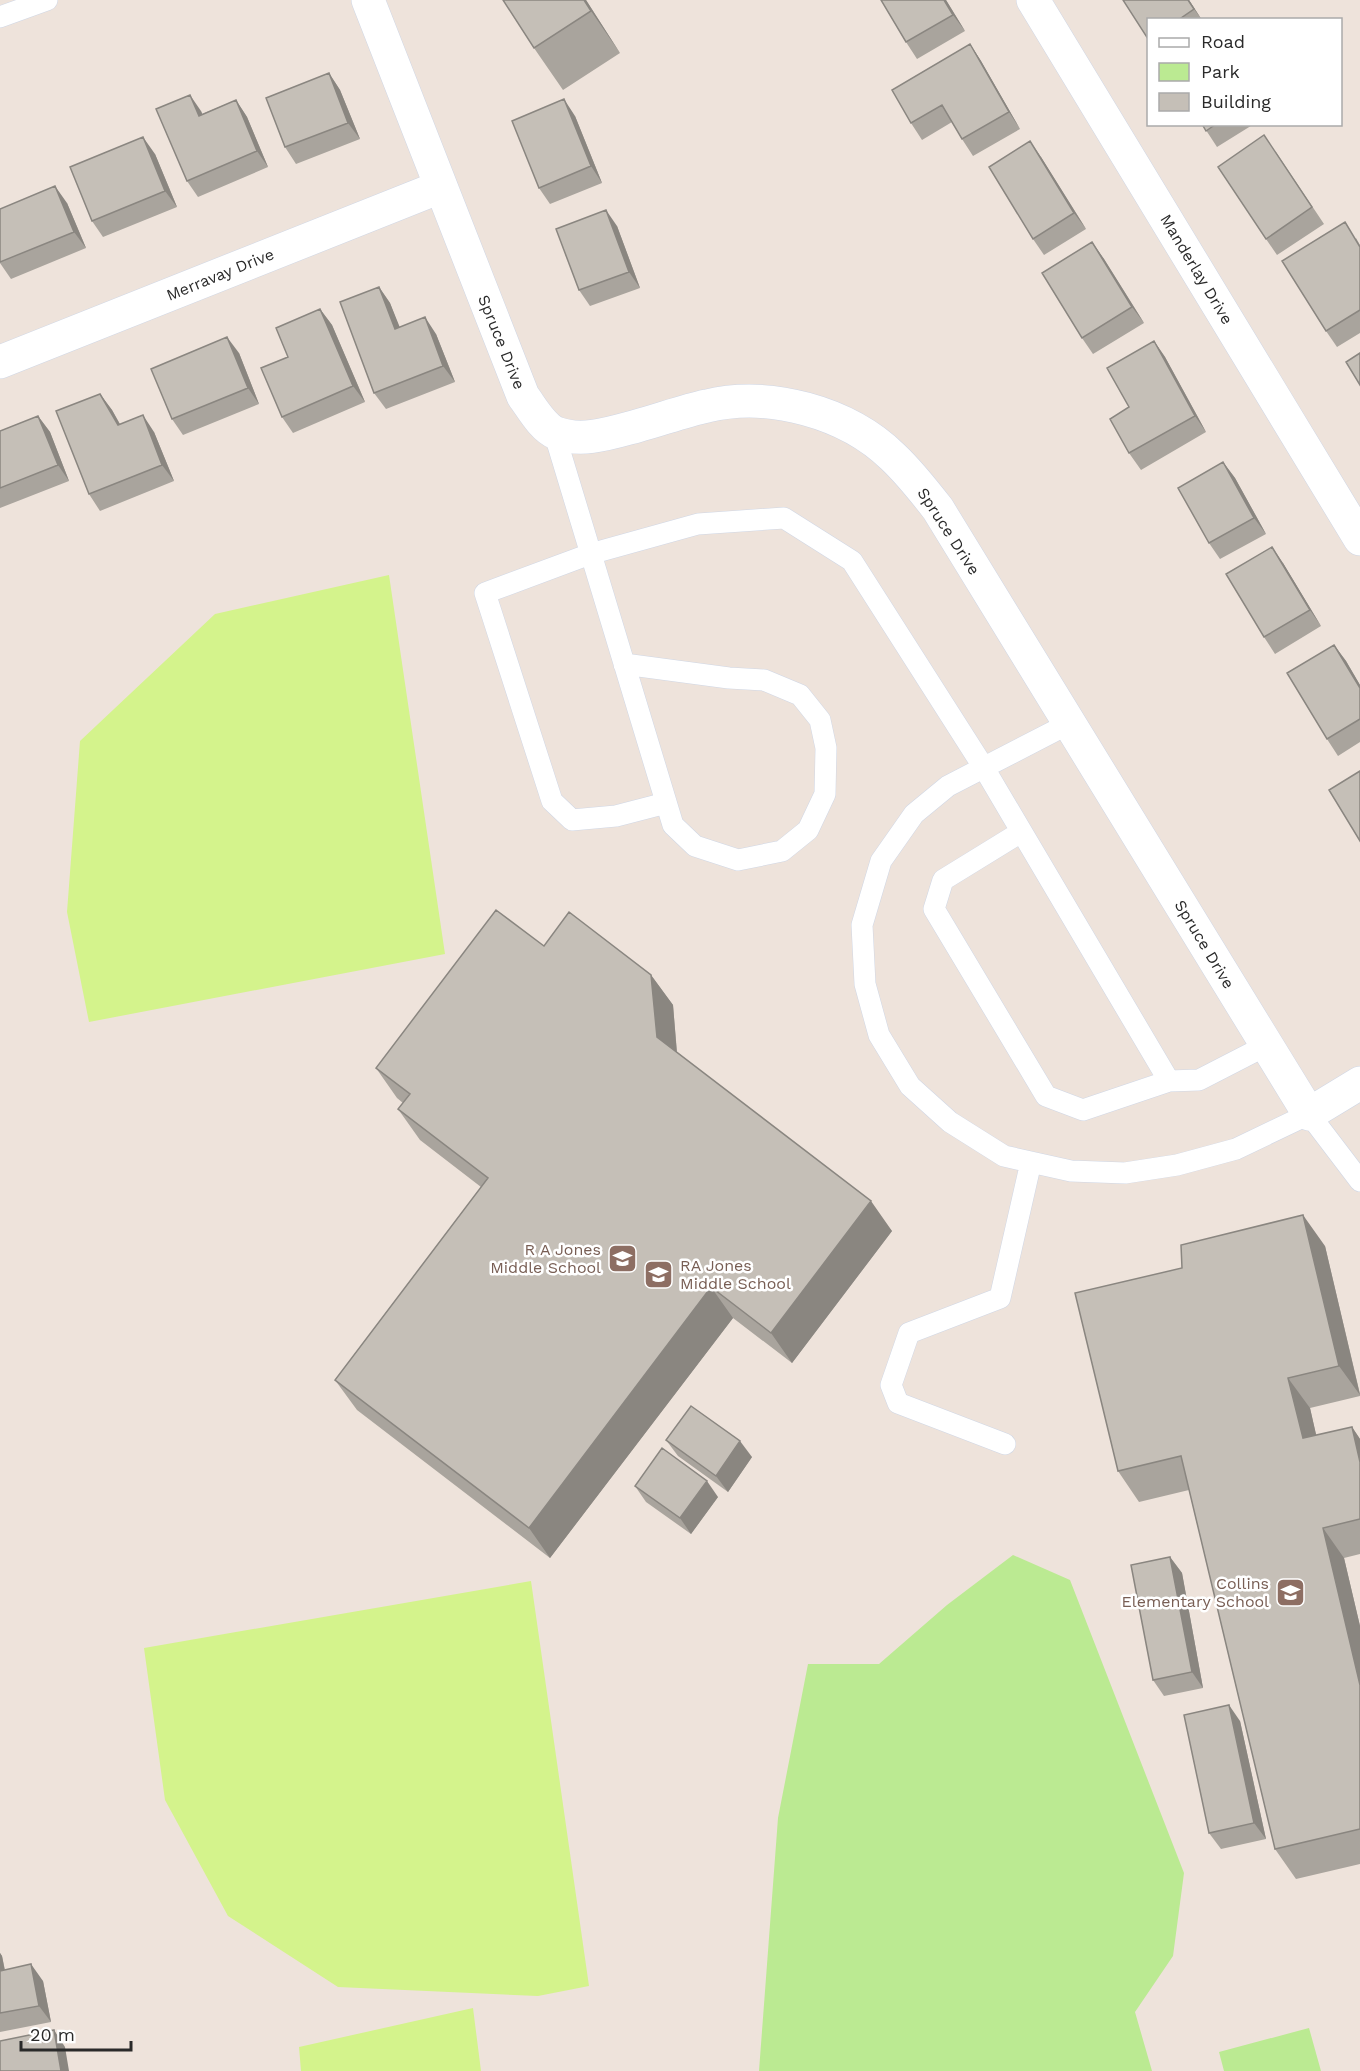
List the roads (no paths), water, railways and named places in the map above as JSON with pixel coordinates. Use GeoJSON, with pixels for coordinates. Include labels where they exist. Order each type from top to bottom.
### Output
{"type":"FeatureCollection","features":[{"type":"Feature","properties":{"kind":"street","name":"Spruce Drive"},"geometry":{"type":"LineString","coordinates":[[368,0],[524,396],[542,421],[554,432],[566,436],[595,437],[706,406],[754,402],[799,407],[833,418],[864,435],[892,456],[938,509],[1309,1114]]}},
{"type":"Feature","properties":{"kind":"street","name":"Manderlay Drive"},"geometry":{"type":"LineString","coordinates":[[1033,0],[1360,539]]}},
{"type":"Feature","properties":{"kind":"street","name":"Merravay Drive"},"geometry":{"type":"LineString","coordinates":[[0,362],[440,187]]}},
{"type":"Feature","properties":{"kind":"street"},"geometry":{"type":"LineString","coordinates":[[1309,1114],[1360,1083]]}},
{"type":"Feature","properties":{"kind":"lane"},"geometry":{"type":"LineString","coordinates":[[0,17],[47,0]]}},
{"type":"Feature","properties":{"kind":"lane"},"geometry":{"type":"LineString","coordinates":[[554,432],[590,554],[673,825],[695,846],[738,860],[782,851],[808,830],[825,794],[826,748],[820,720],[800,695],[764,680],[729,678],[624,664]]}},
{"type":"Feature","properties":{"kind":"lane"},"geometry":{"type":"LineString","coordinates":[[666,803],[616,816],[572,820],[552,801],[485,593],[590,554],[698,524],[784,518],[852,561],[984,768],[1169,1081]]}},
{"type":"Feature","properties":{"kind":"lane"},"geometry":{"type":"LineString","coordinates":[[1070,723],[948,786],[914,814],[881,861],[862,925],[865,984],[879,1035],[910,1086],[950,1122],[1004,1156],[1071,1171],[1125,1173],[1178,1165],[1236,1149],[1309,1114],[1360,1182]]}},
{"type":"Feature","properties":{"kind":"lane"},"geometry":{"type":"LineString","coordinates":[[1021,832],[943,880],[933,909],[1046,1096],[1083,1110],[1169,1081],[1198,1080],[1267,1045]]}},
{"type":"Feature","properties":{"kind":"lane"},"geometry":{"type":"LineString","coordinates":[[1005,1444],[898,1403],[891,1385],[909,1333],[1000,1298],[1031,1162]]}},
{"type":"Feature","properties":{"kind":"place","name":"R A Jones Middle School"},"geometry":{"type":"Point","coordinates":[622,1258]}},
{"type":"Feature","properties":{"kind":"place","name":"RA Jones Middle School"},"geometry":{"type":"Point","coordinates":[659,1274]}},
{"type":"Feature","properties":{"kind":"place","name":"Collins Elementary School"},"geometry":{"type":"Point","coordinates":[1290,1592]}}]}
